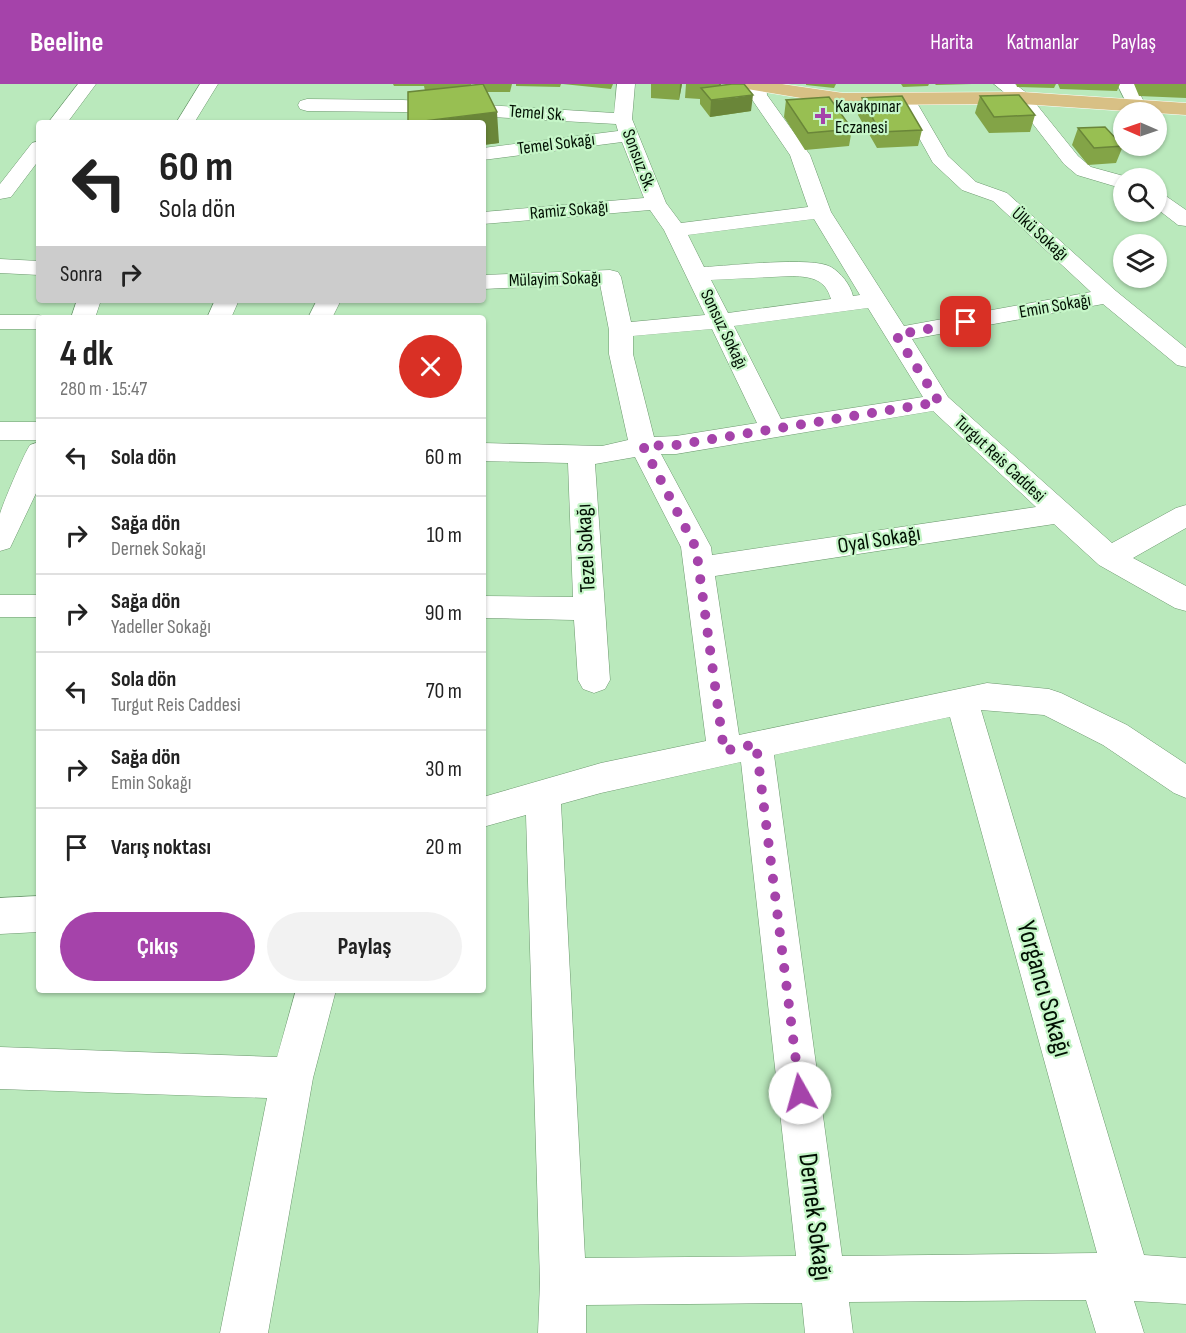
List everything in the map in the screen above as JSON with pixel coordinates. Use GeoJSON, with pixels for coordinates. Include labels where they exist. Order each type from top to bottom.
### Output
{"type":"FeatureCollection","features":[{"type":"Feature","properties":{"kind":"main road"},"geometry":{"type":"LineString","coordinates":[[754,85],[843,99],[1022,98],[1113,103]]}},
{"type":"Feature","properties":{"kind":"main road"},"geometry":{"type":"LineString","coordinates":[[1167,107],[1186,109]]}},
{"type":"Feature","properties":{"kind":"street"},"geometry":{"type":"LineString","coordinates":[[59,120],[87,84]]}},
{"type":"Feature","properties":{"kind":"street"},"geometry":{"type":"LineString","coordinates":[[188,120],[209,84]]}},
{"type":"Feature","properties":{"kind":"street"},"geometry":{"type":"LineString","coordinates":[[301,120],[316,84]]}},
{"type":"Feature","properties":{"kind":"street","name":"Sonsuz Sk."},"geometry":{"type":"LineString","coordinates":[[626,84],[626,127],[656,203],[675,230]]}},
{"type":"Feature","properties":{"kind":"street"},"geometry":{"type":"LineString","coordinates":[[1003,84],[1022,98],[1071,160],[1084,171],[1113,180]]}},
{"type":"Feature","properties":{"kind":"street"},"geometry":{"type":"LineString","coordinates":[[1126,84],[1135,102]]}},
{"type":"Feature","properties":{"kind":"street","name":"Turgut Reis Caddesi"},"geometry":{"type":"LineString","coordinates":[[754,85],[758,95],[800,155],[820,212],[939,402],[1109,558],[1186,600]]}},
{"type":"Feature","properties":{"kind":"street","name":"Ülkü Sokağı"},"geometry":{"type":"LineString","coordinates":[[908,100],[940,159],[969,186],[1000,197],[1108,296],[1186,360]]}},
{"type":"Feature","properties":{"kind":"street","name":"Temel Sk."},"geometry":{"type":"LineString","coordinates":[[307,105],[401,114],[626,127]]}},
{"type":"Feature","properties":{"kind":"street","name":"Temel Sokağı"},"geometry":{"type":"LineString","coordinates":[[486,153],[626,127]]}},
{"type":"Feature","properties":{"kind":"street"},"geometry":{"type":"LineString","coordinates":[[2,193],[36,151]]}},
{"type":"Feature","properties":{"kind":"street","name":"Ramiz Sokağı"},"geometry":{"type":"LineString","coordinates":[[486,218],[656,203]]}},
{"type":"Feature","properties":{"kind":"street"},"geometry":{"type":"LineString","coordinates":[[1167,206],[1186,220]]}},
{"type":"Feature","properties":{"kind":"street"},"geometry":{"type":"LineString","coordinates":[[675,230],[820,212]]}},
{"type":"Feature","properties":{"kind":"street","name":"Sonsuz Sokağı"},"geometry":{"type":"LineString","coordinates":[[675,230],[773,429]]}},
{"type":"Feature","properties":{"kind":"street"},"geometry":{"type":"LineString","coordinates":[[0,266],[36,268]]}},
{"type":"Feature","properties":{"kind":"street"},"geometry":{"type":"LineString","coordinates":[[697,274],[793,269],[822,271],[839,287],[844,304]]}},
{"type":"Feature","properties":{"kind":"street","name":"Mülayim Sokağı"},"geometry":{"type":"LineString","coordinates":[[486,282],[610,277],[621,330]]}},
{"type":"Feature","properties":{"kind":"street","name":"Emin Sokağı"},"geometry":{"type":"LineString","coordinates":[[896,335],[1108,296]]}},
{"type":"Feature","properties":{"kind":"street"},"geometry":{"type":"LineString","coordinates":[[621,330],[720,321],[875,300]]}},
{"type":"Feature","properties":{"kind":"street"},"geometry":{"type":"LineString","coordinates":[[0,322],[36,322]]}},
{"type":"Feature","properties":{"kind":"street","name":"Dernek Sokağı"},"geometry":{"type":"LineString","coordinates":[[621,330],[621,354],[643,446],[696,548],[740,747],[823,1279],[829,1333]]}},
{"type":"Feature","properties":{"kind":"street"},"geometry":{"type":"LineString","coordinates":[[486,452],[602,455],[643,446],[676,445],[939,402]]}},
{"type":"Feature","properties":{"kind":"street"},"geometry":{"type":"LineString","coordinates":[[0,431],[36,431]]}},
{"type":"Feature","properties":{"kind":"street","name":"Tezel Sokağı"},"geometry":{"type":"LineString","coordinates":[[486,607],[589,609],[581,454]]}},
{"type":"Feature","properties":{"kind":"street"},"geometry":{"type":"LineString","coordinates":[[0,541],[36,460]]}},
{"type":"Feature","properties":{"kind":"street","name":"Oyal Sokağı"},"geometry":{"type":"LineString","coordinates":[[699,568],[1059,513]]}},
{"type":"Feature","properties":{"kind":"street"},"geometry":{"type":"LineString","coordinates":[[1109,558],[1186,515]]}},
{"type":"Feature","properties":{"kind":"street"},"geometry":{"type":"LineString","coordinates":[[0,606],[36,606]]}},
{"type":"Feature","properties":{"kind":"street"},"geometry":{"type":"LineString","coordinates":[[589,609],[594,680]]}},
{"type":"Feature","properties":{"kind":"street"},"geometry":{"type":"LineString","coordinates":[[486,811],[601,778],[987,696],[1049,702],[1115,735],[1186,783]]}},
{"type":"Feature","properties":{"kind":"street","name":"Yorgancı Sokağı"},"geometry":{"type":"LineString","coordinates":[[962,701],[1115,1276],[1120,1333]]}},
{"type":"Feature","properties":{"kind":"street"},"geometry":{"type":"LineString","coordinates":[[543,795],[563,1281],[562,1333]]}},
{"type":"Feature","properties":{"kind":"street"},"geometry":{"type":"LineString","coordinates":[[0,916],[36,914]]}},
{"type":"Feature","properties":{"kind":"street"},"geometry":{"type":"LineString","coordinates":[[244,1333],[292,1078],[315,993]]}},
{"type":"Feature","properties":{"kind":"street"},"geometry":{"type":"LineString","coordinates":[[0,1068],[292,1078]]}},
{"type":"Feature","properties":{"kind":"street"},"geometry":{"type":"LineString","coordinates":[[563,1281],[1115,1276],[1186,1281]]}},
{"type":"Feature","properties":{"kind":"building"},"geometry":{"type":"Polygon","coordinates":[[[483,84],[497,112],[432,120],[408,120],[408,92],[483,84]]]}},
{"type":"Feature","properties":{"kind":"building"},"geometry":{"type":"Polygon","coordinates":[[[744,84],[753,95],[711,100],[701,88],[744,84]]]}},
{"type":"Feature","properties":{"kind":"building"},"geometry":{"type":"Polygon","coordinates":[[[1019,95],[1035,115],[994,117],[980,96],[1019,95]]]}},
{"type":"Feature","properties":{"kind":"building"},"geometry":{"type":"Polygon","coordinates":[[[902,96],[922,130],[880,132],[862,98],[902,96]]]}},
{"type":"Feature","properties":{"kind":"building"},"geometry":{"type":"Polygon","coordinates":[[[829,97],[852,129],[808,133],[786,100],[829,97]]]}},
{"type":"Feature","properties":{"kind":"building"},"geometry":{"type":"Polygon","coordinates":[[[1105,127],[1113,135],[1113,147],[1094,148],[1078,128],[1105,127]]]}},
{"type":"Feature","properties":{"kind":"place","name":"Kavakpınar Eczanesi"},"geometry":{"type":"Point","coordinates":[823,116]}},
{"type":"Feature","properties":{"kind":"route"},"geometry":{"type":"LineString","coordinates":[[800,1093],[756,744],[724,751],[696,548],[643,446],[676,445],[939,402],[896,335],[966,322]]}}]}
